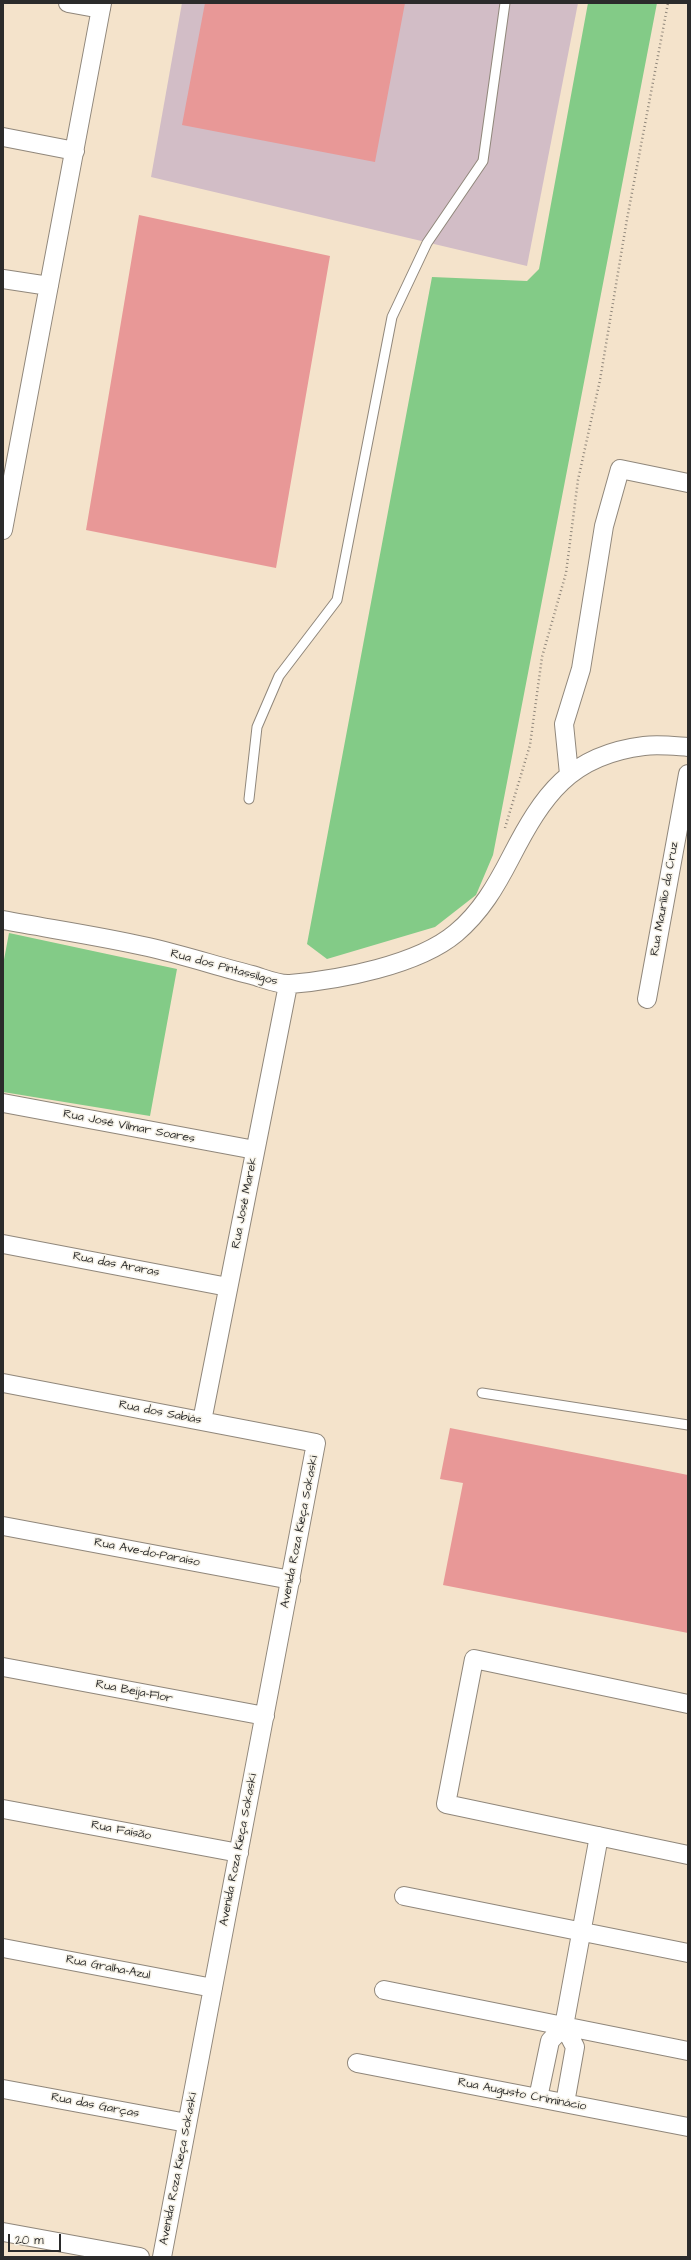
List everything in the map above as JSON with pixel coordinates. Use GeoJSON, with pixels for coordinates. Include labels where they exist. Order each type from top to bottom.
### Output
{"type":"FeatureCollection","features":[{"type":"Feature","properties":{"kind":"street"},"geometry":{"type":"LineString","coordinates":[[3,530],[102,6],[68,3]]}},
{"type":"Feature","properties":{"kind":"street"},"geometry":{"type":"LineString","coordinates":[[3,137],[75,151]]}},
{"type":"Feature","properties":{"kind":"street"},"geometry":{"type":"LineString","coordinates":[[3,279],[49,286]]}},
{"type":"Feature","properties":{"kind":"street"},"geometry":{"type":"LineString","coordinates":[[570,774],[564,724],[582,669],[604,526],[620,469],[688,483]]}},
{"type":"Feature","properties":{"kind":"street","name":"Rua dos Pintassilgos"},"geometry":{"type":"LineString","coordinates":[[3,920],[147,947],[288,985],[369,971],[400,962],[435,948],[456,933],[482,907],[494,891],[538,807],[553,789],[570,774],[596,757],[645,746],[688,747]]}},
{"type":"Feature","properties":{"kind":"street","name":"Rua Maurílio da Cruz"},"geometry":{"type":"LineString","coordinates":[[647,999],[688,774]]}},
{"type":"Feature","properties":{"kind":"street","name":"Rua José Marek"},"geometry":{"type":"LineString","coordinates":[[202,1421],[288,985]]}},
{"type":"Feature","properties":{"kind":"street","name":"Rua José Vilmar Soares"},"geometry":{"type":"LineString","coordinates":[[3,1103],[255,1150]]}},
{"type":"Feature","properties":{"kind":"street","name":"Rua das Araras"},"geometry":{"type":"LineString","coordinates":[[3,1244],[228,1286]]}},
{"type":"Feature","properties":{"kind":"street","name":"Rua dos Sabiás"},"geometry":{"type":"LineString","coordinates":[[3,1384],[316,1443]]}},
{"type":"Feature","properties":{"kind":"street","name":"Avenida Roza Kieça Sokaski"},"geometry":{"type":"LineString","coordinates":[[162,2257],[316,1443]]}},
{"type":"Feature","properties":{"kind":"street","name":"Rua Ave-do-Paraíso"},"geometry":{"type":"LineString","coordinates":[[3,1526],[290,1580]]}},
{"type":"Feature","properties":{"kind":"street"},"geometry":{"type":"LineString","coordinates":[[688,1704],[474,1658],[446,1804],[688,1855]]}},
{"type":"Feature","properties":{"kind":"street","name":"Rua Beija-Flor"},"geometry":{"type":"LineString","coordinates":[[3,1667],[265,1716]]}},
{"type":"Feature","properties":{"kind":"street","name":"Rua Faisão"},"geometry":{"type":"LineString","coordinates":[[3,1808],[239,1853]]}},
{"type":"Feature","properties":{"kind":"street"},"geometry":{"type":"LineString","coordinates":[[538,2098],[550,2041],[564,2026],[599,1836]]}},
{"type":"Feature","properties":{"kind":"street"},"geometry":{"type":"LineString","coordinates":[[404,1896],[688,1953]]}},
{"type":"Feature","properties":{"kind":"street","name":"Rua Gralha-Azul"},"geometry":{"type":"LineString","coordinates":[[3,1948],[213,1988]]}},
{"type":"Feature","properties":{"kind":"street"},"geometry":{"type":"LineString","coordinates":[[384,1990],[688,2051]]}},
{"type":"Feature","properties":{"kind":"street"},"geometry":{"type":"LineString","coordinates":[[564,2026],[575,2047],[564,2103]]}},
{"type":"Feature","properties":{"kind":"street","name":"Rua Augusto Criminácio"},"geometry":{"type":"LineString","coordinates":[[357,2063],[688,2127]]}},
{"type":"Feature","properties":{"kind":"street","name":"Rua das Garças"},"geometry":{"type":"LineString","coordinates":[[3,2088],[187,2124]]}},
{"type":"Feature","properties":{"kind":"street"},"geometry":{"type":"LineString","coordinates":[[3,2232],[140,2257]]}},
{"type":"Feature","properties":{"kind":"lane"},"geometry":{"type":"LineString","coordinates":[[249,799],[257,727],[279,676],[337,600],[392,317],[427,243],[482,161],[505,3]]}},
{"type":"Feature","properties":{"kind":"lane"},"geometry":{"type":"LineString","coordinates":[[482,1394],[688,1425]]}},
{"type":"Feature","properties":{"kind":"path"},"geometry":{"type":"LineString","coordinates":[[504,834],[508,812],[530,745],[542,657],[566,572],[578,480],[600,380],[628,212],[668,3]]}},
{"type":"Feature","properties":{"kind":"shaded area"},"geometry":{"type":"Polygon","coordinates":[[[182,3],[578,3],[527,266],[151,177],[182,3]]]}},
{"type":"Feature","properties":{"kind":"green space"},"geometry":{"type":"Polygon","coordinates":[[[588,3],[657,3],[493,855],[476,895],[435,927],[327,959],[307,944],[432,277],[527,281],[539,269],[588,3]]]}},
{"type":"Feature","properties":{"kind":"green space"},"geometry":{"type":"Polygon","coordinates":[[[9,933],[177,969],[150,1116],[3,1092],[3,965],[9,933]]]}},
{"type":"Feature","properties":{"kind":"building"},"geometry":{"type":"Polygon","coordinates":[[[205,3],[405,3],[375,162],[182,125],[205,3]]]}},
{"type":"Feature","properties":{"kind":"building"},"geometry":{"type":"Polygon","coordinates":[[[139,215],[330,256],[276,568],[86,530],[139,215]]]}},
{"type":"Feature","properties":{"kind":"building"},"geometry":{"type":"Polygon","coordinates":[[[450,1428],[688,1475],[688,1633],[443,1585],[463,1483],[440,1479],[450,1428]]]}}]}
